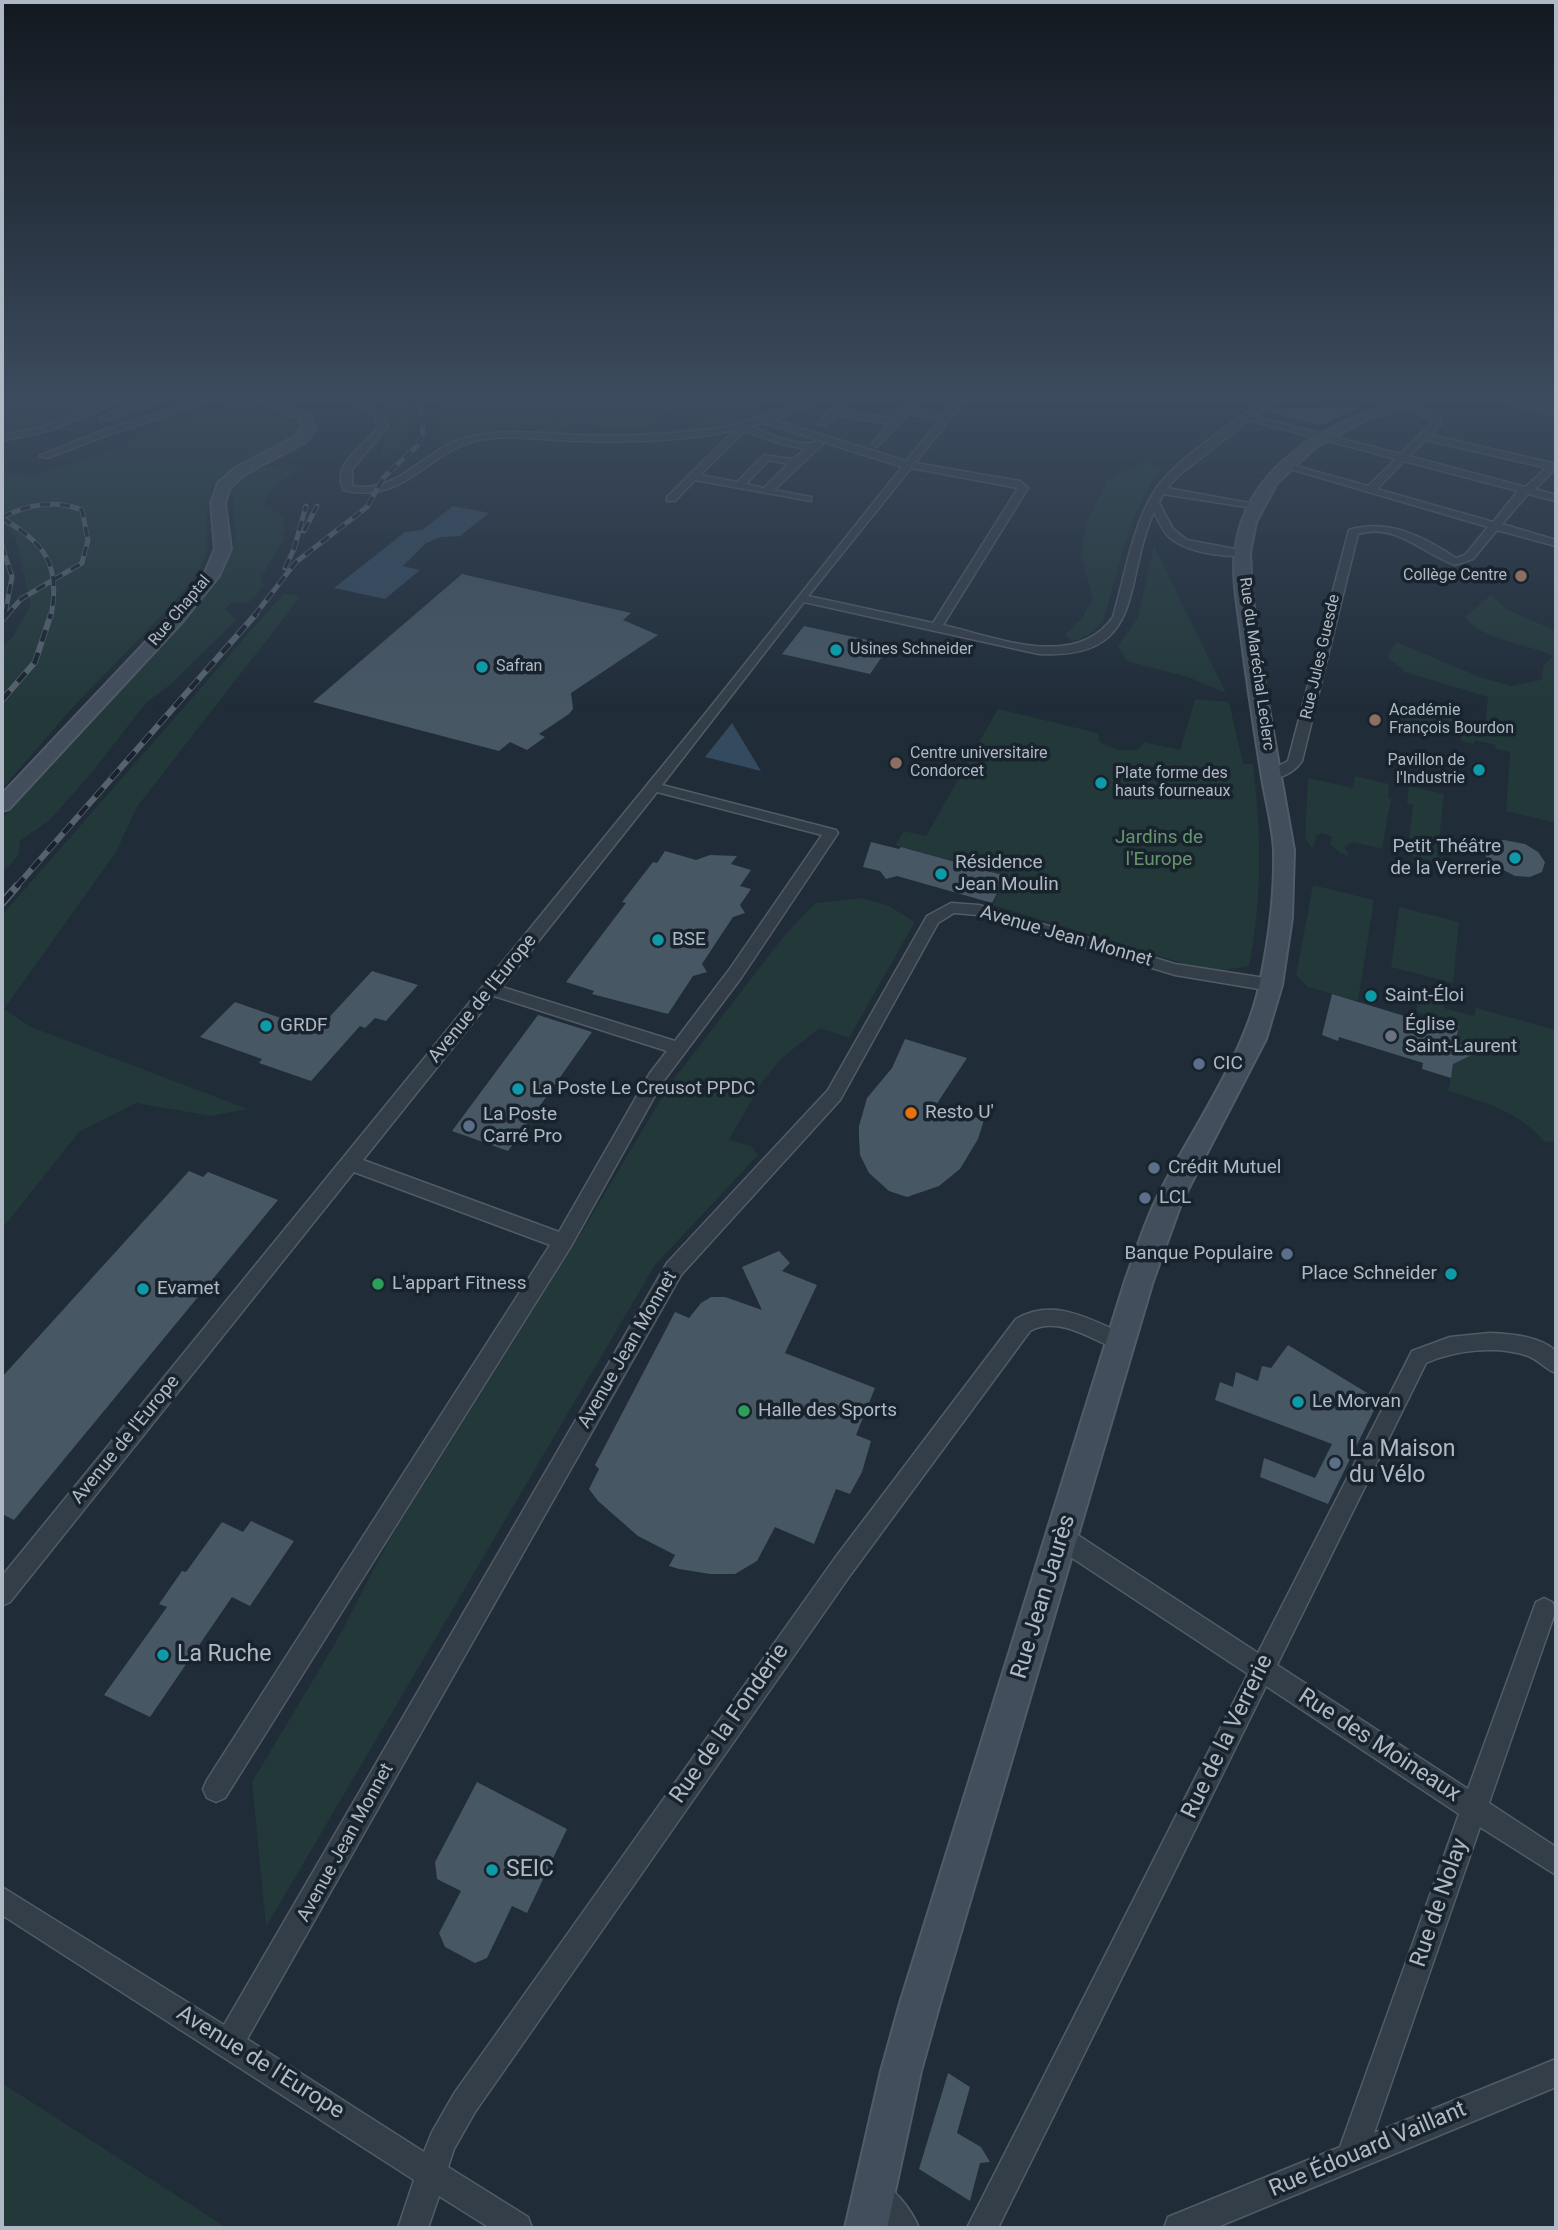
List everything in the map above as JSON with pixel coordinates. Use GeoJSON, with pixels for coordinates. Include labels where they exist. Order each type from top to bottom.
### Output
{"type":"FeatureCollection","features":[{"type":"Feature","properties":{"kind":"main road","name":"Rue Chaptal"},"geometry":{"type":"LineString","coordinates":[[2,805],[177,618],[211,576],[223,549],[219,505]]}},
{"type":"Feature","properties":{"kind":"main road","name":"Rue du Maréchal Leclerc"},"geometry":{"type":"LineString","coordinates":[[1255,507],[1242,553],[1244,594],[1284,849],[1281,918],[1271,985]]}},
{"type":"Feature","properties":{"kind":"main road","name":"Rue Jean Jaurès"},"geometry":{"type":"LineString","coordinates":[[869,2209],[901,2071],[939,1936],[1062,1538],[1119,1340],[1168,1200],[1254,1039],[1271,985]]}},
{"type":"Feature","properties":{"kind":"street","name":"Avenue de l'Europe"},"geometry":{"type":"LineString","coordinates":[[2,1594],[491,989],[876,505]]}},
{"type":"Feature","properties":{"kind":"street"},"geometry":{"type":"LineString","coordinates":[[936,627],[1012,505]]}},
{"type":"Feature","properties":{"kind":"street"},"geometry":{"type":"LineString","coordinates":[[801,598],[1053,651],[1082,648],[1098,641],[1111,630],[1119,617],[1153,505]]}},
{"type":"Feature","properties":{"kind":"street"},"geometry":{"type":"LineString","coordinates":[[1156,505],[1167,529],[1178,539],[1242,553]]}},
{"type":"Feature","properties":{"kind":"street"},"geometry":{"type":"LineString","coordinates":[[1244,505],[1255,507]]}},
{"type":"Feature","properties":{"kind":"street"},"geometry":{"type":"LineString","coordinates":[[1422,505],[1556,543]]}},
{"type":"Feature","properties":{"kind":"street"},"geometry":{"type":"LineString","coordinates":[[1495,526],[1512,505]]}},
{"type":"Feature","properties":{"kind":"street","name":"Rue Jules Guesde"},"geometry":{"type":"LineString","coordinates":[[1272,775],[1291,767],[1295,761],[1350,536],[1358,529],[1381,529],[1411,537],[1455,562],[1469,557],[1495,526]]}},
{"type":"Feature","properties":{"kind":"street"},"geometry":{"type":"LineString","coordinates":[[216,1789],[563,1242],[656,1078],[735,974],[831,833],[653,787]]}},
{"type":"Feature","properties":{"kind":"street","name":"Avenue Jean Monnet"},"geometry":{"type":"LineString","coordinates":[[229,2043],[674,1269],[834,1095],[933,920],[941,912],[951,908],[979,911],[1175,969],[1271,985]]}},
{"type":"Feature","properties":{"kind":"street"},"geometry":{"type":"LineString","coordinates":[[491,989],[679,1049]]}},
{"type":"Feature","properties":{"kind":"street"},"geometry":{"type":"LineString","coordinates":[[351,1163],[563,1242]]}},
{"type":"Feature","properties":{"kind":"street","name":"Rue de la Fonderie"},"geometry":{"type":"LineString","coordinates":[[413,2228],[442,2142],[473,2091],[843,1566],[1023,1325],[1031,1318],[1050,1315],[1119,1340]]}},
{"type":"Feature","properties":{"kind":"street","name":"Rue de la Verrerie"},"geometry":{"type":"LineString","coordinates":[[982,2228],[1419,1357],[1427,1352],[1469,1343],[1508,1343],[1548,1357]]}},
{"type":"Feature","properties":{"kind":"street","name":"Rue des Moineaux"},"geometry":{"type":"LineString","coordinates":[[1062,1538],[1556,1863]]}},
{"type":"Feature","properties":{"kind":"street","name":"Rue de Nolay"},"geometry":{"type":"LineString","coordinates":[[1351,2157],[1544,1610]]}},
{"type":"Feature","properties":{"kind":"street","name":"Avenue de l'Europe"},"geometry":{"type":"LineString","coordinates":[[2,1900],[517,2228]]}},
{"type":"Feature","properties":{"kind":"street","name":"Rue Édouard Vaillant"},"geometry":{"type":"LineString","coordinates":[[1180,2228],[1556,2073]]}},
{"type":"Feature","properties":{"kind":"street"},"geometry":{"type":"LineString","coordinates":[[869,2209],[904,2228]]}},
{"type":"Feature","properties":{"kind":"green space"},"geometry":{"type":"Polygon","coordinates":[[[3,505],[208,505],[207,551],[199,571],[167,610],[73,707],[2,789],[2,647],[13,637],[31,604],[15,536],[4,524],[3,505]]]}},
{"type":"Feature","properties":{"kind":"green space"},"geometry":{"type":"Polygon","coordinates":[[[233,505],[264,505],[285,517],[283,541],[261,577],[264,586],[248,603],[233,602],[225,609],[236,620],[171,684],[146,703],[93,771],[50,820],[20,841],[19,854],[2,874],[2,819],[197,607],[221,577],[236,537],[233,505]]]}},
{"type":"Feature","properties":{"kind":"green space"},"geometry":{"type":"Polygon","coordinates":[[[1095,505],[1140,505],[1103,621],[1093,632],[1074,642],[1065,635],[1081,619],[1093,599],[1081,555],[1086,523],[1095,505]]]}},
{"type":"Feature","properties":{"kind":"green space"},"geometry":{"type":"Polygon","coordinates":[[[1154,546],[1226,693],[1188,677],[1126,661],[1118,646],[1138,618],[1154,546]]]}},
{"type":"Feature","properties":{"kind":"green space"},"geometry":{"type":"Polygon","coordinates":[[[284,593],[300,597],[137,807],[116,852],[4,1009],[31,1027],[248,1109],[211,1116],[136,1103],[79,1132],[2,1229],[2,915],[284,593]]]}},
{"type":"Feature","properties":{"kind":"green space"},"geometry":{"type":"Polygon","coordinates":[[[1491,595],[1508,610],[1556,631],[1556,823],[1506,811],[1510,752],[1475,740],[1474,744],[1461,741],[1461,734],[1394,719],[1396,706],[1485,725],[1488,697],[1405,672],[1388,657],[1396,642],[1480,677],[1511,686],[1541,680],[1544,665],[1553,656],[1481,631],[1465,617],[1491,595]]]}},
{"type":"Feature","properties":{"kind":"green space","name":"Jardins de l'Europe"},"geometry":{"type":"Polygon","coordinates":[[[1195,699],[1229,702],[1242,759],[1244,764],[1253,764],[1258,815],[1259,890],[1249,966],[1224,970],[1188,965],[993,905],[1006,876],[895,845],[904,831],[926,836],[998,709],[1098,733],[1100,742],[1118,750],[1138,750],[1144,742],[1180,750],[1195,699]]]}},
{"type":"Feature","properties":{"kind":"green space"},"geometry":{"type":"Polygon","coordinates":[[[1355,776],[1389,784],[1388,798],[1391,799],[1382,849],[1353,842],[1344,847],[1350,856],[1340,853],[1330,844],[1332,837],[1322,833],[1317,835],[1311,847],[1305,837],[1308,778],[1353,788],[1355,776]]]}},
{"type":"Feature","properties":{"kind":"green space"},"geometry":{"type":"Polygon","coordinates":[[[1409,786],[1444,794],[1437,862],[1407,855],[1413,805],[1407,803],[1409,786]]]}},
{"type":"Feature","properties":{"kind":"green space"},"geometry":{"type":"Polygon","coordinates":[[[1313,885],[1374,900],[1358,1001],[1308,987],[1296,975],[1313,885]]]}},
{"type":"Feature","properties":{"kind":"green space"},"geometry":{"type":"Polygon","coordinates":[[[863,898],[889,906],[915,922],[849,1038],[820,1028],[783,1057],[762,1082],[729,1140],[751,1146],[758,1155],[655,1265],[266,1927],[252,1782],[336,1642],[388,1542],[571,1250],[670,1084],[784,936],[815,903],[863,898]]]}},
{"type":"Feature","properties":{"kind":"green space"},"geometry":{"type":"Polygon","coordinates":[[[1399,907],[1459,922],[1453,983],[1391,967],[1399,907]]]}},
{"type":"Feature","properties":{"kind":"green space"},"geometry":{"type":"Polygon","coordinates":[[[1419,992],[1445,999],[1444,1008],[1474,1016],[1476,1008],[1556,1030],[1556,1141],[1545,1142],[1513,1116],[1488,1104],[1448,1091],[1454,1059],[1468,1053],[1457,1042],[1459,1026],[1416,1012],[1419,992]]]}},
{"type":"Feature","properties":{"kind":"green space"},"geometry":{"type":"Polygon","coordinates":[[[2,2083],[227,2228],[2,2228],[2,2083]]]}},
{"type":"Feature","properties":{"kind":"water"},"geometry":{"type":"Polygon","coordinates":[[[453,506],[489,513],[460,536],[441,537],[426,543],[403,566],[420,570],[385,599],[334,588],[405,532],[422,530],[453,506]]]}},
{"type":"Feature","properties":{"kind":"water"},"geometry":{"type":"Polygon","coordinates":[[[732,723],[761,771],[705,757],[732,723]]]}},
{"type":"Feature","properties":{"kind":"building","name":"Safran"},"geometry":{"type":"Polygon","coordinates":[[[462,574],[631,613],[623,620],[658,635],[571,693],[573,709],[539,734],[545,737],[527,750],[510,742],[499,751],[313,702],[462,574]]]}},
{"type":"Feature","properties":{"kind":"building","name":"Usines Schneider"},"geometry":{"type":"Polygon","coordinates":[[[804,626],[890,645],[870,674],[782,654],[804,626]]]}},
{"type":"Feature","properties":{"kind":"building","name":"Petit Théâtre de la Verrerie"},"geometry":{"type":"Polygon","coordinates":[[[1504,840],[1525,844],[1538,852],[1545,862],[1542,872],[1530,877],[1515,876],[1490,863],[1485,855],[1486,847],[1493,842],[1504,840]]]}},
{"type":"Feature","properties":{"kind":"building","name":"Résidence Jean Moulin"},"geometry":{"type":"Polygon","coordinates":[[[871,842],[899,849],[901,847],[1006,876],[992,903],[897,876],[886,879],[880,871],[863,867],[871,842]]]}},
{"type":"Feature","properties":{"kind":"building","name":"BSE"},"geometry":{"type":"Polygon","coordinates":[[[665,851],[696,860],[710,855],[737,856],[731,864],[751,870],[740,886],[751,889],[740,905],[745,913],[733,917],[702,964],[707,972],[693,976],[668,1014],[592,994],[594,991],[566,982],[626,903],[622,902],[665,851]]]}},
{"type":"Feature","properties":{"kind":"building","name":"GRDF"},"geometry":{"type":"Polygon","coordinates":[[[372,971],[418,985],[386,1021],[375,1018],[365,1028],[360,1026],[311,1081],[259,1063],[262,1059],[200,1037],[235,1002],[295,1023],[299,1019],[321,1026],[372,971]]]}},
{"type":"Feature","properties":{"kind":"building","name":"Église Saint-Laurent"},"geometry":{"type":"Polygon","coordinates":[[[1332,994],[1431,1024],[1432,1017],[1459,1026],[1456,1040],[1472,1055],[1453,1064],[1451,1078],[1422,1069],[1423,1063],[1339,1037],[1338,1041],[1322,1035],[1332,994]]]}},
{"type":"Feature","properties":{"kind":"building","name":"La Poste Le Creusot PPDC"},"geometry":{"type":"Polygon","coordinates":[[[538,1015],[592,1032],[508,1151],[452,1131],[538,1015]]]}},
{"type":"Feature","properties":{"kind":"building","name":"Resto U'"},"geometry":{"type":"Polygon","coordinates":[[[905,1039],[967,1058],[936,1105],[984,1120],[978,1139],[960,1169],[939,1186],[907,1197],[889,1191],[869,1173],[860,1155],[859,1137],[859,1126],[867,1098],[892,1068],[905,1039]]]}},
{"type":"Feature","properties":{"kind":"building","name":"Evamet"},"geometry":{"type":"Polygon","coordinates":[[[189,1171],[203,1177],[208,1172],[278,1200],[14,1520],[2,1514],[2,1377],[189,1171]]]}},
{"type":"Feature","properties":{"kind":"building","name":"Halle des Sports"},"geometry":{"type":"Polygon","coordinates":[[[779,1251],[790,1263],[782,1271],[817,1285],[785,1353],[875,1388],[856,1435],[871,1441],[862,1472],[850,1494],[836,1489],[814,1544],[775,1527],[757,1561],[735,1574],[710,1574],[669,1566],[675,1555],[638,1536],[598,1501],[589,1489],[599,1469],[595,1465],[675,1312],[689,1318],[701,1303],[711,1297],[725,1297],[762,1310],[742,1267],[779,1251]]]}},
{"type":"Feature","properties":{"kind":"building","name":"Le Morvan"},"geometry":{"type":"Polygon","coordinates":[[[1288,1345],[1379,1400],[1328,1504],[1260,1477],[1264,1458],[1315,1478],[1332,1444],[1215,1400],[1220,1382],[1233,1387],[1236,1372],[1258,1381],[1262,1366],[1271,1368],[1288,1345]]]}},
{"type":"Feature","properties":{"kind":"building","name":"La Ruche"},"geometry":{"type":"Polygon","coordinates":[[[251,1521],[294,1541],[250,1606],[232,1597],[150,1717],[104,1695],[167,1607],[159,1604],[222,1522],[243,1532],[251,1521]]]}},
{"type":"Feature","properties":{"kind":"building","name":"SEIC"},"geometry":{"type":"Polygon","coordinates":[[[477,1782],[567,1829],[527,1913],[512,1906],[487,1958],[475,1963],[445,1947],[439,1933],[461,1891],[437,1879],[435,1862],[477,1782]]]}},
{"type":"Feature","properties":{"kind":"building"},"geometry":{"type":"Polygon","coordinates":[[[948,2073],[970,2087],[957,2133],[981,2147],[990,2162],[980,2163],[970,2201],[919,2169],[948,2073]]]}},
{"type":"Feature","properties":{"kind":"railway"},"geometry":{"type":"LineString","coordinates":[[2,517],[41,505]]}},
{"type":"Feature","properties":{"kind":"railway"},"geometry":{"type":"LineString","coordinates":[[53,580],[82,563],[88,540],[82,510],[61,505]]}},
{"type":"Feature","properties":{"kind":"railway"},"geometry":{"type":"LineString","coordinates":[[254,616],[296,562],[368,505]]}},
{"type":"Feature","properties":{"kind":"railway"},"geometry":{"type":"LineString","coordinates":[[285,568],[294,549],[306,506]]}},
{"type":"Feature","properties":{"kind":"railway"},"geometry":{"type":"LineString","coordinates":[[304,531],[317,506]]}},
{"type":"Feature","properties":{"kind":"railway"},"geometry":{"type":"LineString","coordinates":[[2,518],[39,547],[46,557],[53,580]]}},
{"type":"Feature","properties":{"kind":"railway"},"geometry":{"type":"LineString","coordinates":[[2,546],[12,577],[5,614]]}},
{"type":"Feature","properties":{"kind":"railway"},"geometry":{"type":"LineString","coordinates":[[6,616],[21,599],[53,580]]}},
{"type":"Feature","properties":{"kind":"railway"},"geometry":{"type":"LineString","coordinates":[[51,616],[53,580]]}},
{"type":"Feature","properties":{"kind":"railway"},"geometry":{"type":"LineString","coordinates":[[2,620],[7,614]]}},
{"type":"Feature","properties":{"kind":"railway"},"geometry":{"type":"LineString","coordinates":[[2,700],[35,662],[51,614]]}},
{"type":"Feature","properties":{"kind":"railway"},"geometry":{"type":"LineString","coordinates":[[16,887],[256,614]]}},
{"type":"Feature","properties":{"kind":"railway"},"geometry":{"type":"LineString","coordinates":[[2,903],[17,886]]}},
{"type":"Feature","properties":{"kind":"place","name":"Collège Centre"},"geometry":{"type":"Point","coordinates":[1521,576]}},
{"type":"Feature","properties":{"kind":"place","name":"Usines Schneider"},"geometry":{"type":"Point","coordinates":[836,650]}},
{"type":"Feature","properties":{"kind":"place","name":"Safran"},"geometry":{"type":"Point","coordinates":[482,667]}},
{"type":"Feature","properties":{"kind":"place","name":"Académie François Bourdon"},"geometry":{"type":"Point","coordinates":[1375,720]}},
{"type":"Feature","properties":{"kind":"place","name":"Centre universitaire Condorcet"},"geometry":{"type":"Point","coordinates":[896,763]}},
{"type":"Feature","properties":{"kind":"place","name":"Pavillon de l'Industrie"},"geometry":{"type":"Point","coordinates":[1479,770]}},
{"type":"Feature","properties":{"kind":"place","name":"Plate forme des hauts fourneaux"},"geometry":{"type":"Point","coordinates":[1101,783]}},
{"type":"Feature","properties":{"kind":"place","name":"Petit Théâtre de la Verrerie"},"geometry":{"type":"Point","coordinates":[1515,858]}},
{"type":"Feature","properties":{"kind":"place","name":"Résidence Jean Moulin"},"geometry":{"type":"Point","coordinates":[941,874]}},
{"type":"Feature","properties":{"kind":"place","name":"BSE"},"geometry":{"type":"Point","coordinates":[658,940]}},
{"type":"Feature","properties":{"kind":"place","name":"Saint-Éloi"},"geometry":{"type":"Point","coordinates":[1371,996]}},
{"type":"Feature","properties":{"kind":"place","name":"GRDF"},"geometry":{"type":"Point","coordinates":[266,1026]}},
{"type":"Feature","properties":{"kind":"place","name":"Église Saint-Laurent"},"geometry":{"type":"Point","coordinates":[1391,1036]}},
{"type":"Feature","properties":{"kind":"place","name":"CIC"},"geometry":{"type":"Point","coordinates":[1199,1064]}},
{"type":"Feature","properties":{"kind":"place","name":"La Poste Le Creusot PPDC"},"geometry":{"type":"Point","coordinates":[518,1089]}},
{"type":"Feature","properties":{"kind":"place","name":"Resto U'"},"geometry":{"type":"Point","coordinates":[911,1113]}},
{"type":"Feature","properties":{"kind":"place","name":"La Poste Carré Pro"},"geometry":{"type":"Point","coordinates":[469,1126]}},
{"type":"Feature","properties":{"kind":"place","name":"Crédit Mutuel"},"geometry":{"type":"Point","coordinates":[1154,1168]}},
{"type":"Feature","properties":{"kind":"place","name":"LCL"},"geometry":{"type":"Point","coordinates":[1145,1198]}},
{"type":"Feature","properties":{"kind":"place","name":"Banque Populaire"},"geometry":{"type":"Point","coordinates":[1287,1254]}},
{"type":"Feature","properties":{"kind":"place","name":"Place Schneider"},"geometry":{"type":"Point","coordinates":[1451,1274]}},
{"type":"Feature","properties":{"kind":"place","name":"L'appart Fitness"},"geometry":{"type":"Point","coordinates":[378,1284]}},
{"type":"Feature","properties":{"kind":"place","name":"Evamet"},"geometry":{"type":"Point","coordinates":[143,1289]}},
{"type":"Feature","properties":{"kind":"place","name":"Le Morvan"},"geometry":{"type":"Point","coordinates":[1298,1402]}},
{"type":"Feature","properties":{"kind":"place","name":"Halle des Sports"},"geometry":{"type":"Point","coordinates":[744,1411]}},
{"type":"Feature","properties":{"kind":"place","name":"La Maison du Vélo"},"geometry":{"type":"Point","coordinates":[1335,1463]}},
{"type":"Feature","properties":{"kind":"place","name":"La Ruche"},"geometry":{"type":"Point","coordinates":[163,1655]}},
{"type":"Feature","properties":{"kind":"place","name":"SEIC"},"geometry":{"type":"Point","coordinates":[492,1870]}}]}
